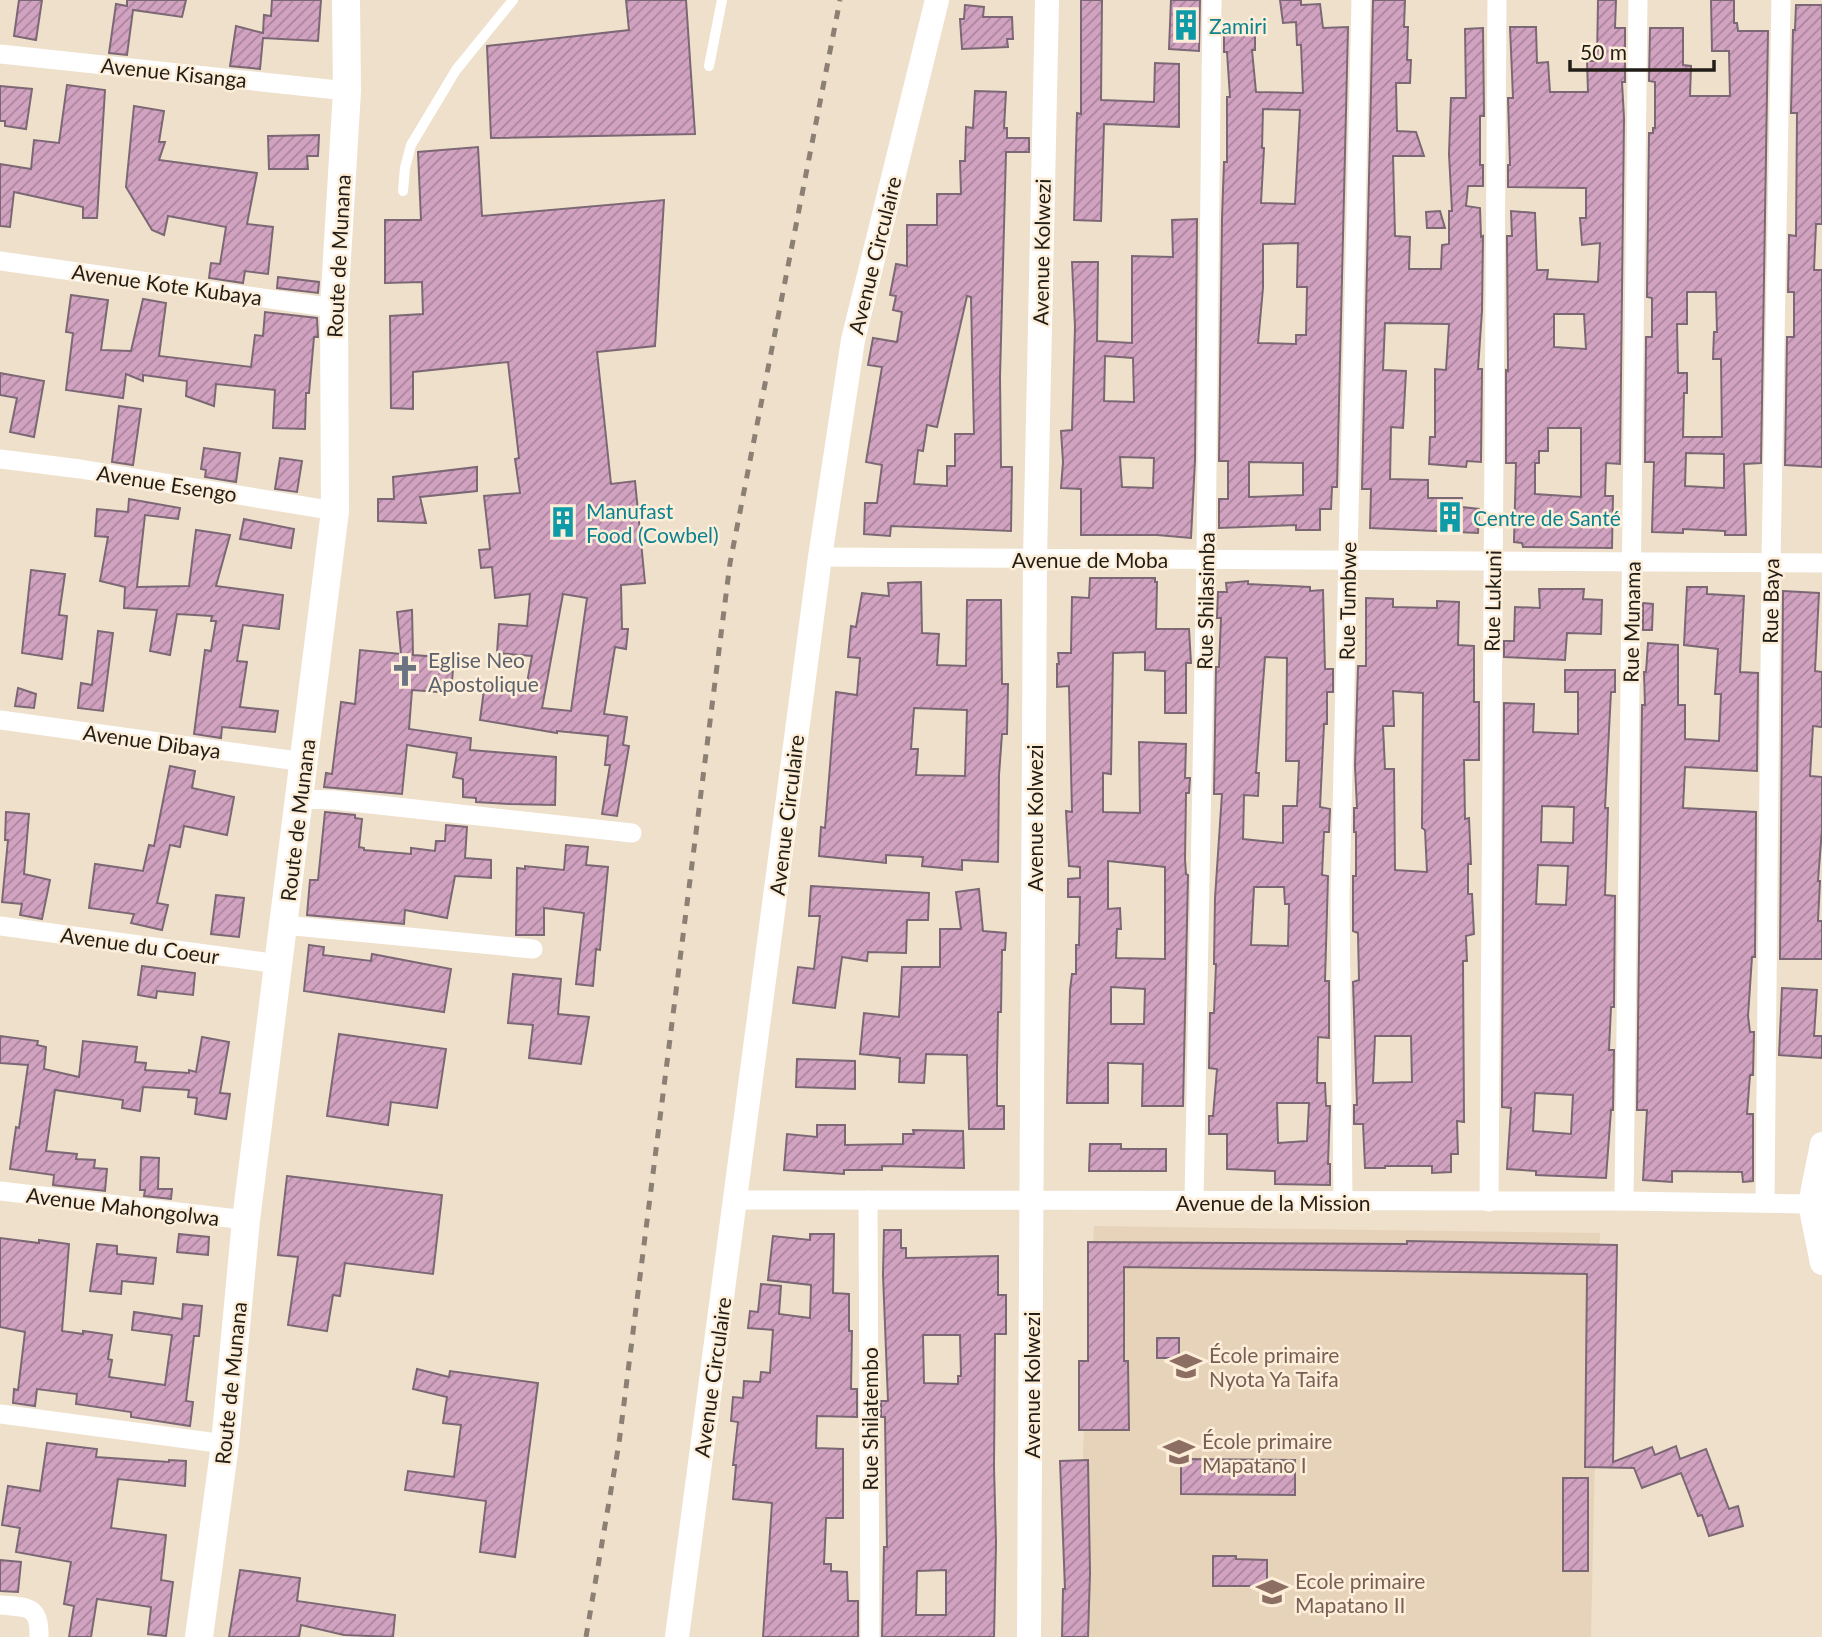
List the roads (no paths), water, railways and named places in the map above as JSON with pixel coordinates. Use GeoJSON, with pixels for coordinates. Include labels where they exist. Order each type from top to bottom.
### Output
{"type":"FeatureCollection","features":[{"type":"Feature","properties":{"kind":"main road","name":"Route de Munana"},"geometry":{"type":"LineString","coordinates":[[200,1637],[225,1444],[246,1220],[305,762],[334,511],[334,308],[348,91],[346,0]]}},
{"type":"Feature","properties":{"kind":"street","name":"Avenue Circulaire"},"geometry":{"type":"LineString","coordinates":[[677,1637],[820,557],[853,340],[937,0]]}},
{"type":"Feature","properties":{"kind":"street","name":"Avenue Kolwezi"},"geometry":{"type":"LineString","coordinates":[[1029,1637],[1035,558],[1047,0]]}},
{"type":"Feature","properties":{"kind":"street","name":"Rue Shilasimba"},"geometry":{"type":"LineString","coordinates":[[1194,1202],[1206,559],[1212,0]]}},
{"type":"Feature","properties":{"kind":"street","name":"Rue Tumbwe"},"geometry":{"type":"LineString","coordinates":[[1343,1202],[1340,897],[1361,0]]}},
{"type":"Feature","properties":{"kind":"street","name":"Rue Lukuni"},"geometry":{"type":"LineString","coordinates":[[1489,1202],[1490,706],[1497,0]]}},
{"type":"Feature","properties":{"kind":"street","name":"Rue Munama"},"geometry":{"type":"LineString","coordinates":[[1624,1201],[1638,0]]}},
{"type":"Feature","properties":{"kind":"street","name":"Rue Baya"},"geometry":{"type":"LineString","coordinates":[[1765,1203],[1771,563],[1781,0]]}},
{"type":"Feature","properties":{"kind":"street","name":"Avenue Kisanga"},"geometry":{"type":"LineString","coordinates":[[0,54],[348,91]]}},
{"type":"Feature","properties":{"kind":"street","name":"Avenue Kote Kubaya"},"geometry":{"type":"LineString","coordinates":[[0,261],[334,308]]}},
{"type":"Feature","properties":{"kind":"street","name":"Avenue Esengo"},"geometry":{"type":"LineString","coordinates":[[0,459],[93,471],[334,511]]}},
{"type":"Feature","properties":{"kind":"street","name":"Avenue de Moba"},"geometry":{"type":"LineString","coordinates":[[820,557],[1822,563]]}},
{"type":"Feature","properties":{"kind":"street","name":"Avenue Dibaya"},"geometry":{"type":"LineString","coordinates":[[0,720],[305,762]]}},
{"type":"Feature","properties":{"kind":"street"},"geometry":{"type":"LineString","coordinates":[[300,799],[334,800],[632,833]]}},
{"type":"Feature","properties":{"kind":"street"},"geometry":{"type":"LineString","coordinates":[[284,925],[533,949]]}},
{"type":"Feature","properties":{"kind":"street","name":"Avenue du Coeur"},"geometry":{"type":"LineString","coordinates":[[0,926],[279,964]]}},
{"type":"Feature","properties":{"kind":"street"},"geometry":{"type":"LineString","coordinates":[[1822,1144],[1810,1204],[1822,1262]]}},
{"type":"Feature","properties":{"kind":"street","name":"Avenue Mahongolwa"},"geometry":{"type":"LineString","coordinates":[[0,1191],[246,1220]]}},
{"type":"Feature","properties":{"kind":"street","name":"Avenue de la Mission"},"geometry":{"type":"LineString","coordinates":[[736,1200],[1624,1201],[1810,1204]]}},
{"type":"Feature","properties":{"kind":"street","name":"Rue Shilatembo"},"geometry":{"type":"LineString","coordinates":[[868,1200],[870,1637]]}},
{"type":"Feature","properties":{"kind":"street"},"geometry":{"type":"LineString","coordinates":[[0,1414],[225,1444]]}},
{"type":"Feature","properties":{"kind":"street"},"geometry":{"type":"LineString","coordinates":[[0,1605],[26,1607],[35,1613],[39,1622],[38,1637]]}},
{"type":"Feature","properties":{"kind":"lane"},"geometry":{"type":"LineString","coordinates":[[403,191],[411,145],[456,70],[513,0]]}},
{"type":"Feature","properties":{"kind":"lane"},"geometry":{"type":"LineString","coordinates":[[709,66],[722,0]]}},
{"type":"Feature","properties":{"kind":"railway"},"geometry":{"type":"LineString","coordinates":[[586,1637],[619,1443],[730,563],[840,0]]}},
{"type":"Feature","properties":{"kind":"place","name":"Zamiri"},"geometry":{"type":"Point","coordinates":[1186,25]}},
{"type":"Feature","properties":{"kind":"place","name":"Centre de Santé"},"geometry":{"type":"Point","coordinates":[1450,517]}},
{"type":"Feature","properties":{"kind":"place","name":"Manufast Food (Cowbel)"},"geometry":{"type":"Point","coordinates":[563,522]}},
{"type":"Feature","properties":{"kind":"place","name":"Eglise Neo Apostolique"},"geometry":{"type":"Point","coordinates":[405,671]}},
{"type":"Feature","properties":{"kind":"place","name":"École primaire Nyota Ya Taifa"},"geometry":{"type":"Point","coordinates":[1186,1366]}},
{"type":"Feature","properties":{"kind":"place","name":"École primaire Mapatano I"},"geometry":{"type":"Point","coordinates":[1179,1452]}},
{"type":"Feature","properties":{"kind":"place","name":"Ecole primaire Mapatano II"},"geometry":{"type":"Point","coordinates":[1272,1592]}}]}
